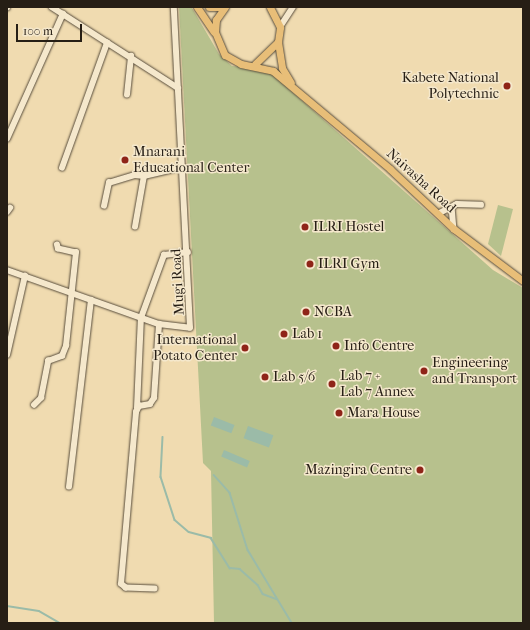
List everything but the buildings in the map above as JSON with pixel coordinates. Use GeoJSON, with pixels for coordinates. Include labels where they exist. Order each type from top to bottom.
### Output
{"type":"FeatureCollection","features":[{"type":"Feature","properties":{"kind":"main road","name":"Naivasha Road"},"geometry":{"type":"LineString","coordinates":[[197,7],[214,32],[225,55],[241,64],[255,64],[273,72],[304,97],[454,229],[523,281]]}},
{"type":"Feature","properties":{"kind":"main road"},"geometry":{"type":"LineString","coordinates":[[209,7],[225,7],[214,32]]}},
{"type":"Feature","properties":{"kind":"main road"},"geometry":{"type":"LineString","coordinates":[[255,64],[271,53],[278,42],[280,27],[270,7]]}},
{"type":"Feature","properties":{"kind":"main road","name":"Naivasha Road"},"geometry":{"type":"LineString","coordinates":[[278,42],[285,75],[304,97]]}},
{"type":"Feature","properties":{"kind":"street"},"geometry":{"type":"LineString","coordinates":[[52,7],[107,43],[131,56],[178,88]]}},
{"type":"Feature","properties":{"kind":"street","name":"Mugi Road"},"geometry":{"type":"LineString","coordinates":[[7,270],[159,324],[188,330],[192,326],[174,7]]}},
{"type":"Feature","properties":{"kind":"street"},"geometry":{"type":"LineString","coordinates":[[280,27],[293,7]]}},
{"type":"Feature","properties":{"kind":"street"},"geometry":{"type":"LineString","coordinates":[[7,139],[63,14]]}},
{"type":"Feature","properties":{"kind":"street"},"geometry":{"type":"LineString","coordinates":[[62,168],[107,43]]}},
{"type":"Feature","properties":{"kind":"street"},"geometry":{"type":"LineString","coordinates":[[127,95],[131,56]]}},
{"type":"Feature","properties":{"kind":"street"},"geometry":{"type":"LineString","coordinates":[[104,206],[109,183],[136,174],[144,176],[183,167]]}},
{"type":"Feature","properties":{"kind":"street"},"geometry":{"type":"LineString","coordinates":[[135,227],[144,176]]}},
{"type":"Feature","properties":{"kind":"street"},"geometry":{"type":"LineString","coordinates":[[438,214],[452,207],[481,205]]}},
{"type":"Feature","properties":{"kind":"street"},"geometry":{"type":"LineString","coordinates":[[452,207],[454,229]]}},
{"type":"Feature","properties":{"kind":"street"},"geometry":{"type":"LineString","coordinates":[[34,405],[41,398],[48,361],[64,354],[76,253],[57,245]]}},
{"type":"Feature","properties":{"kind":"street"},"geometry":{"type":"LineString","coordinates":[[156,589],[126,588],[121,584],[137,408],[141,318],[164,255],[188,252]]}},
{"type":"Feature","properties":{"kind":"street"},"geometry":{"type":"LineString","coordinates":[[7,355],[25,276]]}},
{"type":"Feature","properties":{"kind":"street"},"geometry":{"type":"LineString","coordinates":[[68,486],[91,300]]}},
{"type":"Feature","properties":{"kind":"street"},"geometry":{"type":"LineString","coordinates":[[137,408],[150,404],[154,398],[159,324]]}},
{"type":"Feature","properties":{"kind":"green space"},"geometry":{"type":"Polygon","coordinates":[[[179,7],[192,8],[219,54],[232,66],[260,69],[273,75],[493,270],[523,288],[523,623],[214,623],[211,471],[203,463],[179,7]]]}},
{"type":"Feature","properties":{"kind":"green space"},"geometry":{"type":"Polygon","coordinates":[[[498,205],[513,209],[501,256],[488,244],[498,205]]]}},
{"type":"Feature","properties":{"kind":"shaded area"},"geometry":{"type":"Polygon","coordinates":[[[214,417],[235,425],[231,433],[211,425],[214,417]]]}},
{"type":"Feature","properties":{"kind":"shaded area"},"geometry":{"type":"Polygon","coordinates":[[[248,426],[273,435],[269,447],[244,438],[248,426]]]}},
{"type":"Feature","properties":{"kind":"shaded area"},"geometry":{"type":"Polygon","coordinates":[[[224,450],[250,461],[247,467],[221,456],[224,450]]]}},
{"type":"Feature","properties":{"kind":"waterway"},"geometry":{"type":"LineString","coordinates":[[163,437],[161,477],[175,520],[189,532],[211,538],[230,568],[240,569],[258,585],[263,594],[276,599]]}},
{"type":"Feature","properties":{"kind":"waterway"},"geometry":{"type":"LineString","coordinates":[[214,475],[230,493],[248,550],[292,623]]}},
{"type":"Feature","properties":{"kind":"waterway"},"geometry":{"type":"LineString","coordinates":[[7,606],[39,611],[60,623]]}},
{"type":"Feature","properties":{"kind":"place","name":"Kabete National Polytechnic"},"geometry":{"type":"Point","coordinates":[507,86]}},
{"type":"Feature","properties":{"kind":"place","name":"Mnarani Educational Center"},"geometry":{"type":"Point","coordinates":[125,160]}},
{"type":"Feature","properties":{"kind":"place","name":"ILRI Hostel"},"geometry":{"type":"Point","coordinates":[305,227]}},
{"type":"Feature","properties":{"kind":"place","name":"ILRI Gym"},"geometry":{"type":"Point","coordinates":[310,264]}},
{"type":"Feature","properties":{"kind":"place","name":"NCBA"},"geometry":{"type":"Point","coordinates":[306,312]}},
{"type":"Feature","properties":{"kind":"place","name":"Lab 1"},"geometry":{"type":"Point","coordinates":[284,334]}},
{"type":"Feature","properties":{"kind":"place","name":"Info Centre"},"geometry":{"type":"Point","coordinates":[336,346]}},
{"type":"Feature","properties":{"kind":"place","name":"International Potato Center"},"geometry":{"type":"Point","coordinates":[245,348]}},
{"type":"Feature","properties":{"kind":"place","name":"Engineering and Transport"},"geometry":{"type":"Point","coordinates":[424,371]}},
{"type":"Feature","properties":{"kind":"place","name":"Lab 5/6"},"geometry":{"type":"Point","coordinates":[265,377]}},
{"type":"Feature","properties":{"kind":"place","name":"Lab 7 + Lab 7 Annex"},"geometry":{"type":"Point","coordinates":[332,384]}},
{"type":"Feature","properties":{"kind":"place","name":"Mara House"},"geometry":{"type":"Point","coordinates":[339,413]}},
{"type":"Feature","properties":{"kind":"place","name":"Mazingira Centre"},"geometry":{"type":"Point","coordinates":[420,470]}}]}
